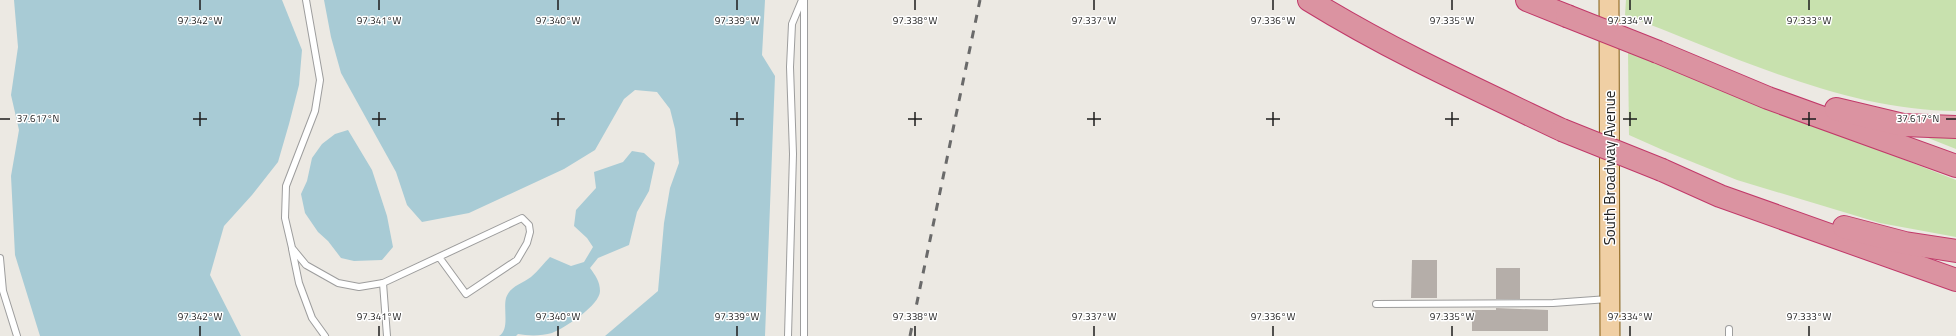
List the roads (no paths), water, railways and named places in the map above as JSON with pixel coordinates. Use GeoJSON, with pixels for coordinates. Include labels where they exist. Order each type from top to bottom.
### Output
{"type":"FeatureCollection","features":[{"type":"Feature","properties":{"kind":"highway"},"geometry":{"type":"LineString","coordinates":[[1309,0],[1340,20],[1415,60],[1562,130],[1662,170],[1720,196],[1956,280]]}},
{"type":"Feature","properties":{"kind":"highway"},"geometry":{"type":"LineString","coordinates":[[1527,0],[1768,98],[1956,166]]}},
{"type":"Feature","properties":{"kind":"highway"},"geometry":{"type":"LineString","coordinates":[[1658,52],[1853,114],[1903,125],[1956,127]]}},
{"type":"Feature","properties":{"kind":"highway"},"geometry":{"type":"LineString","coordinates":[[1720,196],[1905,243],[1956,251]]}},
{"type":"Feature","properties":{"kind":"main road","name":"South Broadway Avenue"},"geometry":{"type":"LineString","coordinates":[[1609,0],[1610,336]]}},
{"type":"Feature","properties":{"kind":"lane"},"geometry":{"type":"LineString","coordinates":[[306,0],[320,80],[315,111],[286,186],[284,218],[299,283],[312,318],[325,336]]}},
{"type":"Feature","properties":{"kind":"lane"},"geometry":{"type":"LineString","coordinates":[[788,336],[793,154],[790,67],[792,24],[803,0]]}},
{"type":"Feature","properties":{"kind":"lane"},"geometry":{"type":"LineString","coordinates":[[803,0],[804,336]]}},
{"type":"Feature","properties":{"kind":"lane"},"geometry":{"type":"LineString","coordinates":[[292,248],[306,265],[338,283],[359,287],[383,283],[522,218],[529,225],[530,232],[527,242],[517,260],[466,294],[439,257]]}},
{"type":"Feature","properties":{"kind":"lane"},"geometry":{"type":"LineString","coordinates":[[0,258],[3,291],[16,336]]}},
{"type":"Feature","properties":{"kind":"lane"},"geometry":{"type":"LineString","coordinates":[[383,283],[387,336]]}},
{"type":"Feature","properties":{"kind":"lane"},"geometry":{"type":"LineString","coordinates":[[1376,304],[1552,303],[1610,298]]}},
{"type":"Feature","properties":{"kind":"lane"},"geometry":{"type":"LineString","coordinates":[[1729,329],[1729,336]]}},
{"type":"Feature","properties":{"kind":"water"},"geometry":{"type":"Polygon","coordinates":[[[14,0],[282,0],[302,50],[299,85],[289,124],[278,162],[252,195],[224,226],[210,275],[241,336],[40,336],[15,255],[11,176],[19,130],[11,95],[18,47],[14,0]]]}},
{"type":"Feature","properties":{"kind":"water"},"geometry":{"type":"Polygon","coordinates":[[[324,0],[765,0],[762,55],[775,76],[765,336],[605,336],[658,291],[664,223],[670,188],[679,163],[675,129],[670,109],[657,92],[635,90],[624,99],[595,150],[564,169],[469,213],[422,222],[407,205],[396,172],[341,73],[331,37],[324,0]]]}},
{"type":"Feature","properties":{"kind":"water"},"geometry":{"type":"Polygon","coordinates":[[[348,130],[372,170],[387,216],[393,247],[382,260],[354,261],[341,258],[328,241],[318,232],[305,213],[301,194],[307,181],[312,158],[322,144],[335,134],[348,130]]]}},
{"type":"Feature","properties":{"kind":"water"},"geometry":{"type":"Polygon","coordinates":[[[632,151],[644,153],[655,163],[649,191],[637,212],[629,245],[598,258],[590,268],[597,278],[600,287],[598,297],[594,303],[573,321],[552,333],[539,335],[518,334],[516,336],[499,336],[504,329],[505,324],[506,298],[513,288],[531,277],[550,257],[571,266],[584,262],[593,247],[587,238],[574,226],[576,210],[596,188],[594,172],[623,162],[632,151]]]}},
{"type":"Feature","properties":{"kind":"railway"},"geometry":{"type":"LineString","coordinates":[[910,336],[980,0]]}}]}
